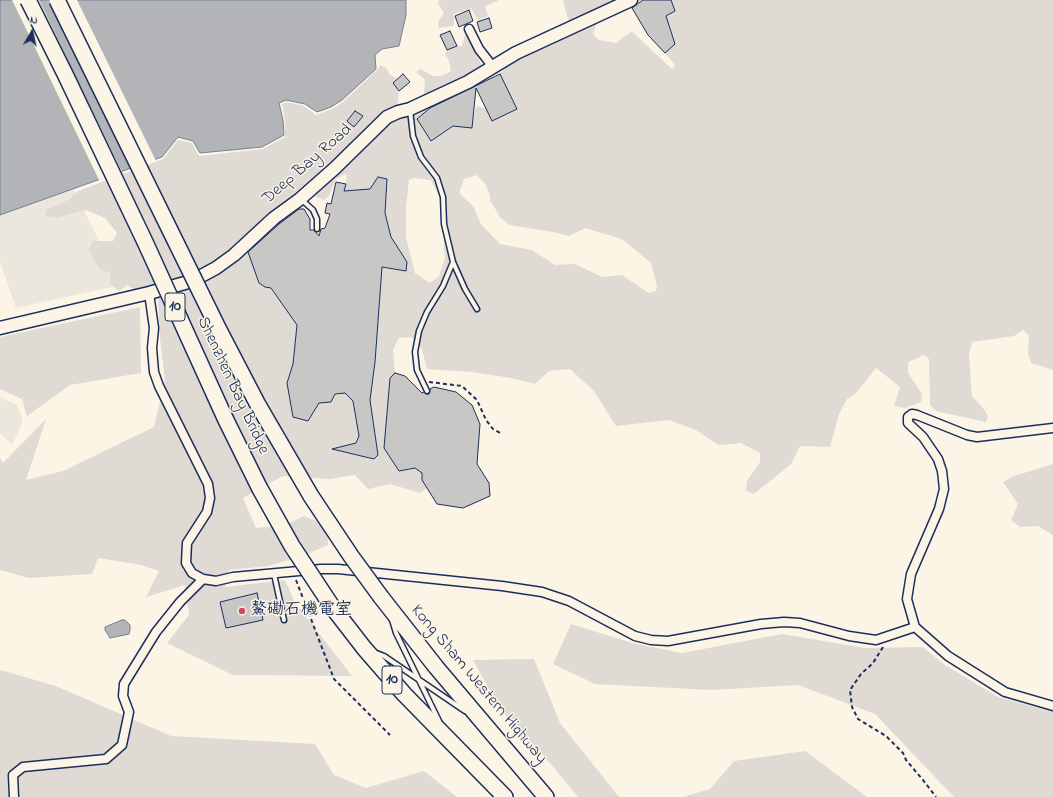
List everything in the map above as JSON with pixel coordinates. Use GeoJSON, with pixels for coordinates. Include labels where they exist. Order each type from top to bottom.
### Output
{"type":"FeatureCollection","features":[{"type":"Feature","properties":{"kind":"highway","name":"Shenzhen Bay Bridge"},"geometry":{"type":"LineString","coordinates":[[28,0],[65,74],[225,418],[259,487],[292,546],[333,608],[364,648]]}},
{"type":"Feature","properties":{"kind":"highway","name":"Shenzhen Bay Bridge"},"geometry":{"type":"LineString","coordinates":[[57,0],[219,330],[257,403],[311,496],[351,556],[383,600]]}},
{"type":"Feature","properties":{"kind":"highway","name":"Kong Sham Western Highway"},"geometry":{"type":"LineString","coordinates":[[383,600],[423,651],[546,797]]}},
{"type":"Feature","properties":{"kind":"highway","name":"10"},"geometry":{"type":"LineString","coordinates":[[364,648],[404,694],[505,797]]}},
{"type":"Feature","properties":{"kind":"street","name":"Deep Bay Road"},"geometry":{"type":"LineString","coordinates":[[0,328],[192,281],[216,268],[234,255],[274,218],[300,199],[388,118],[398,112],[410,109],[468,82],[516,53],[631,0]]}},
{"type":"Feature","properties":{"kind":"street"},"geometry":{"type":"LineString","coordinates":[[469,29],[479,49],[493,67]]}},
{"type":"Feature","properties":{"kind":"street"},"geometry":{"type":"LineString","coordinates":[[149,292],[154,328],[152,348],[154,372],[159,386],[208,484],[210,498],[207,512],[187,543],[186,563],[192,573],[203,578],[216,581],[232,577],[338,569],[502,586],[542,592],[570,601],[635,636],[651,640],[668,641],[761,624],[784,622],[800,623],[849,636],[876,640],[915,626]]}},
{"type":"Feature","properties":{"kind":"street"},"geometry":{"type":"LineString","coordinates":[[1053,428],[977,437],[967,435],[917,415],[912,414],[908,417],[908,423],[923,437],[936,455],[942,471],[944,483],[942,502],[911,574],[906,600],[915,626],[948,656],[1005,692],[1053,706]]}},
{"type":"Feature","properties":{"kind":"street"},"geometry":{"type":"LineString","coordinates":[[14,797],[13,775],[23,767],[106,759],[122,745],[128,712],[123,696],[124,684],[156,632],[180,602],[203,578]]}},
{"type":"Feature","properties":{"kind":"lane"},"geometry":{"type":"LineString","coordinates":[[410,109],[413,136],[421,157],[437,178],[443,197],[444,224],[453,262],[465,289],[477,309]]}},
{"type":"Feature","properties":{"kind":"lane"},"geometry":{"type":"LineString","coordinates":[[300,199],[313,210],[317,219],[317,229]]}},
{"type":"Feature","properties":{"kind":"lane"},"geometry":{"type":"LineString","coordinates":[[427,391],[417,370],[415,352],[419,331],[427,312],[443,286],[453,262]]}},
{"type":"Feature","properties":{"kind":"lane"},"geometry":{"type":"LineString","coordinates":[[274,574],[284,620]]}},
{"type":"Feature","properties":{"kind":"lane"},"geometry":{"type":"LineString","coordinates":[[383,600],[396,633],[452,743]]}},
{"type":"Feature","properties":{"kind":"lane"},"geometry":{"type":"LineString","coordinates":[[364,648],[384,656],[481,721]]}},
{"type":"Feature","properties":{"kind":"path"},"geometry":{"type":"LineString","coordinates":[[422,381],[462,386],[476,400],[492,429],[502,434]]}},
{"type":"Feature","properties":{"kind":"path"},"geometry":{"type":"LineString","coordinates":[[293,572],[334,680],[390,735]]}},
{"type":"Feature","properties":{"kind":"path"},"geometry":{"type":"LineString","coordinates":[[896,633],[885,644],[873,663],[861,674],[850,690],[852,707],[858,719],[886,736],[903,753],[906,760],[936,797]]}},
{"type":"Feature","properties":{"kind":"shaded area"},"geometry":{"type":"Polygon","coordinates":[[[0,0],[406,0],[406,15],[399,46],[382,49],[375,55],[376,69],[342,100],[331,107],[317,112],[305,104],[286,100],[279,103],[283,120],[284,135],[262,147],[200,153],[193,141],[178,137],[162,157],[0,215],[0,0]]]}},
{"type":"Feature","properties":{"kind":"shaded area"},"geometry":{"type":"Polygon","coordinates":[[[439,0],[499,0],[485,7],[488,16],[478,20],[471,8],[454,14],[454,26],[439,28],[438,22],[444,13],[438,3],[439,0]]]}},
{"type":"Feature","properties":{"kind":"shaded area"},"geometry":{"type":"Polygon","coordinates":[[[563,0],[643,0],[598,20],[593,34],[599,40],[616,43],[632,31],[672,69],[675,65],[665,53],[674,44],[666,16],[675,11],[671,0],[1053,0],[1053,370],[1031,363],[1028,353],[1029,336],[1023,330],[1014,336],[972,342],[969,355],[972,396],[988,416],[986,422],[936,411],[930,405],[929,359],[924,355],[908,362],[908,373],[922,394],[921,402],[905,408],[894,406],[900,387],[876,368],[856,393],[847,399],[839,414],[830,447],[800,446],[791,464],[754,494],[746,491],[747,481],[760,462],[760,453],[741,443],[718,445],[696,430],[669,420],[616,426],[594,391],[570,369],[549,371],[535,384],[511,378],[472,372],[427,369],[422,349],[411,337],[399,338],[393,350],[395,373],[390,378],[386,425],[388,454],[399,471],[415,468],[422,473],[427,488],[420,493],[390,484],[368,489],[355,475],[330,479],[283,476],[243,498],[256,528],[285,525],[304,516],[327,526],[328,545],[303,556],[268,566],[229,570],[225,587],[285,580],[294,601],[352,676],[233,675],[167,643],[189,615],[185,585],[146,597],[159,571],[141,565],[98,558],[92,574],[29,578],[0,570],[0,458],[3,463],[46,419],[26,480],[63,471],[154,427],[165,381],[160,338],[158,297],[247,248],[259,283],[265,287],[271,288],[297,325],[293,364],[287,383],[293,417],[308,421],[319,403],[331,402],[335,394],[345,393],[353,401],[359,436],[356,443],[341,447],[341,451],[374,459],[378,455],[370,400],[375,362],[382,267],[406,271],[407,262],[391,237],[385,213],[387,179],[378,177],[370,189],[344,191],[347,176],[345,174],[336,179],[329,196],[324,200],[315,196],[315,191],[389,122],[425,107],[428,110],[417,120],[431,141],[453,126],[472,128],[477,106],[486,109],[492,121],[517,108],[500,74],[511,62],[573,32],[563,0]],[[477,175],[464,179],[459,193],[473,206],[481,224],[500,244],[532,250],[555,265],[575,264],[602,277],[622,275],[649,293],[656,291],[657,285],[651,263],[622,239],[585,228],[569,236],[509,225],[500,217],[490,200],[486,185],[477,175]],[[414,178],[409,180],[406,207],[406,238],[415,273],[430,283],[439,276],[445,258],[440,198],[431,180],[414,178]]]}},
{"type":"Feature","properties":{"kind":"shaded area"},"geometry":{"type":"Polygon","coordinates":[[[465,34],[469,35],[471,43],[483,68],[426,98],[424,92],[425,80],[416,72],[420,69],[433,76],[442,76],[451,71],[449,61],[445,55],[447,50],[457,46],[462,46],[465,34]]]}},
{"type":"Feature","properties":{"kind":"shaded area"},"geometry":{"type":"Polygon","coordinates":[[[380,65],[386,68],[390,75],[398,79],[393,83],[399,91],[397,106],[376,119],[363,135],[327,168],[269,213],[232,251],[190,278],[138,292],[127,285],[119,291],[111,285],[110,273],[100,269],[92,257],[89,249],[93,241],[113,241],[117,233],[105,218],[86,210],[55,218],[46,216],[46,210],[68,200],[78,191],[163,159],[178,140],[192,143],[199,156],[263,149],[285,137],[285,120],[282,104],[287,102],[304,106],[316,115],[332,109],[342,103],[378,69],[380,65]]]}},
{"type":"Feature","properties":{"kind":"shaded area"},"geometry":{"type":"Polygon","coordinates":[[[70,183],[121,285],[16,308],[0,261],[0,207],[70,183]]]}},
{"type":"Feature","properties":{"kind":"shaded area"},"geometry":{"type":"Polygon","coordinates":[[[140,307],[141,373],[70,385],[27,416],[22,399],[0,389],[0,337],[140,307]]]}},
{"type":"Feature","properties":{"kind":"shaded area"},"geometry":{"type":"Polygon","coordinates":[[[0,397],[17,405],[23,421],[12,445],[0,433],[0,397]]]}},
{"type":"Feature","properties":{"kind":"shaded area"},"geometry":{"type":"Polygon","coordinates":[[[1053,464],[1053,535],[1038,526],[1020,527],[1011,520],[1018,504],[1003,482],[1014,476],[1053,464]]]}},
{"type":"Feature","properties":{"kind":"shaded area"},"geometry":{"type":"Polygon","coordinates":[[[125,620],[130,625],[129,634],[110,638],[105,630],[105,627],[125,620]]]}},
{"type":"Feature","properties":{"kind":"shaded area"},"geometry":{"type":"Polygon","coordinates":[[[571,624],[632,643],[682,653],[782,634],[865,648],[923,647],[945,665],[998,697],[1053,712],[1053,797],[954,797],[875,714],[798,685],[711,690],[595,684],[553,664],[571,624]]]}},
{"type":"Feature","properties":{"kind":"shaded area"},"geometry":{"type":"Polygon","coordinates":[[[534,659],[560,723],[619,797],[578,797],[551,764],[500,709],[473,660],[534,659]]]}},
{"type":"Feature","properties":{"kind":"shaded area"},"geometry":{"type":"Polygon","coordinates":[[[0,670],[56,686],[171,736],[315,744],[334,775],[366,788],[424,771],[457,797],[0,797],[0,670]]]}},
{"type":"Feature","properties":{"kind":"shaded area"},"geometry":{"type":"Polygon","coordinates":[[[805,751],[867,797],[683,797],[710,789],[734,761],[805,751]]]}},
{"type":"Feature","properties":{"kind":"pier"},"geometry":{"type":"Polygon","coordinates":[[[12,0],[39,0],[123,174],[100,182],[12,0]]]}},
{"type":"Feature","properties":{"kind":"pier"},"geometry":{"type":"Polygon","coordinates":[[[50,0],[77,0],[156,161],[133,170],[50,0]]]}},
{"type":"Feature","properties":{"kind":"building"},"geometry":{"type":"Polygon","coordinates":[[[643,0],[671,0],[675,11],[666,16],[675,44],[665,53],[648,35],[632,8],[643,0]]]}},
{"type":"Feature","properties":{"kind":"building"},"geometry":{"type":"Polygon","coordinates":[[[469,10],[473,21],[459,27],[455,16],[469,10]]]}},
{"type":"Feature","properties":{"kind":"building"},"geometry":{"type":"Polygon","coordinates":[[[489,18],[492,28],[480,32],[477,22],[489,18]]]}},
{"type":"Feature","properties":{"kind":"building"},"geometry":{"type":"Polygon","coordinates":[[[450,31],[457,46],[447,50],[440,35],[450,31]]]}},
{"type":"Feature","properties":{"kind":"building"},"geometry":{"type":"Polygon","coordinates":[[[403,74],[410,82],[399,91],[393,83],[403,74]]]}},
{"type":"Feature","properties":{"kind":"building"},"geometry":{"type":"Polygon","coordinates":[[[500,74],[517,109],[492,121],[476,88],[472,128],[453,126],[431,141],[417,119],[430,108],[500,74]]]}},
{"type":"Feature","properties":{"kind":"building"},"geometry":{"type":"Polygon","coordinates":[[[355,111],[363,116],[354,127],[347,121],[355,111]]]}},
{"type":"Feature","properties":{"kind":"building"},"geometry":{"type":"Polygon","coordinates":[[[378,177],[387,179],[385,213],[391,237],[407,262],[406,271],[382,267],[375,362],[370,400],[378,455],[374,459],[332,449],[356,443],[359,436],[353,401],[345,393],[335,394],[331,402],[319,403],[308,421],[293,417],[287,383],[293,364],[297,325],[271,288],[265,287],[259,283],[248,252],[279,224],[299,209],[304,209],[310,219],[310,230],[314,230],[319,236],[321,229],[325,228],[330,214],[325,213],[327,203],[331,204],[336,182],[346,184],[344,191],[370,189],[378,177]]]}},
{"type":"Feature","properties":{"kind":"building"},"geometry":{"type":"Polygon","coordinates":[[[395,373],[405,376],[422,393],[424,392],[429,394],[430,389],[434,387],[456,392],[472,405],[480,424],[477,464],[489,483],[490,496],[463,508],[437,504],[422,480],[422,473],[415,468],[399,471],[384,448],[390,378],[395,373]]]}},
{"type":"Feature","properties":{"kind":"building","name":"鰲磡石機電室"},"geometry":{"type":"Polygon","coordinates":[[[257,593],[263,620],[226,628],[220,602],[257,593]]]}},
{"type":"Feature","properties":{"kind":"place","name":"鰲磡石機電室"},"geometry":{"type":"Point","coordinates":[242,611]}}]}
